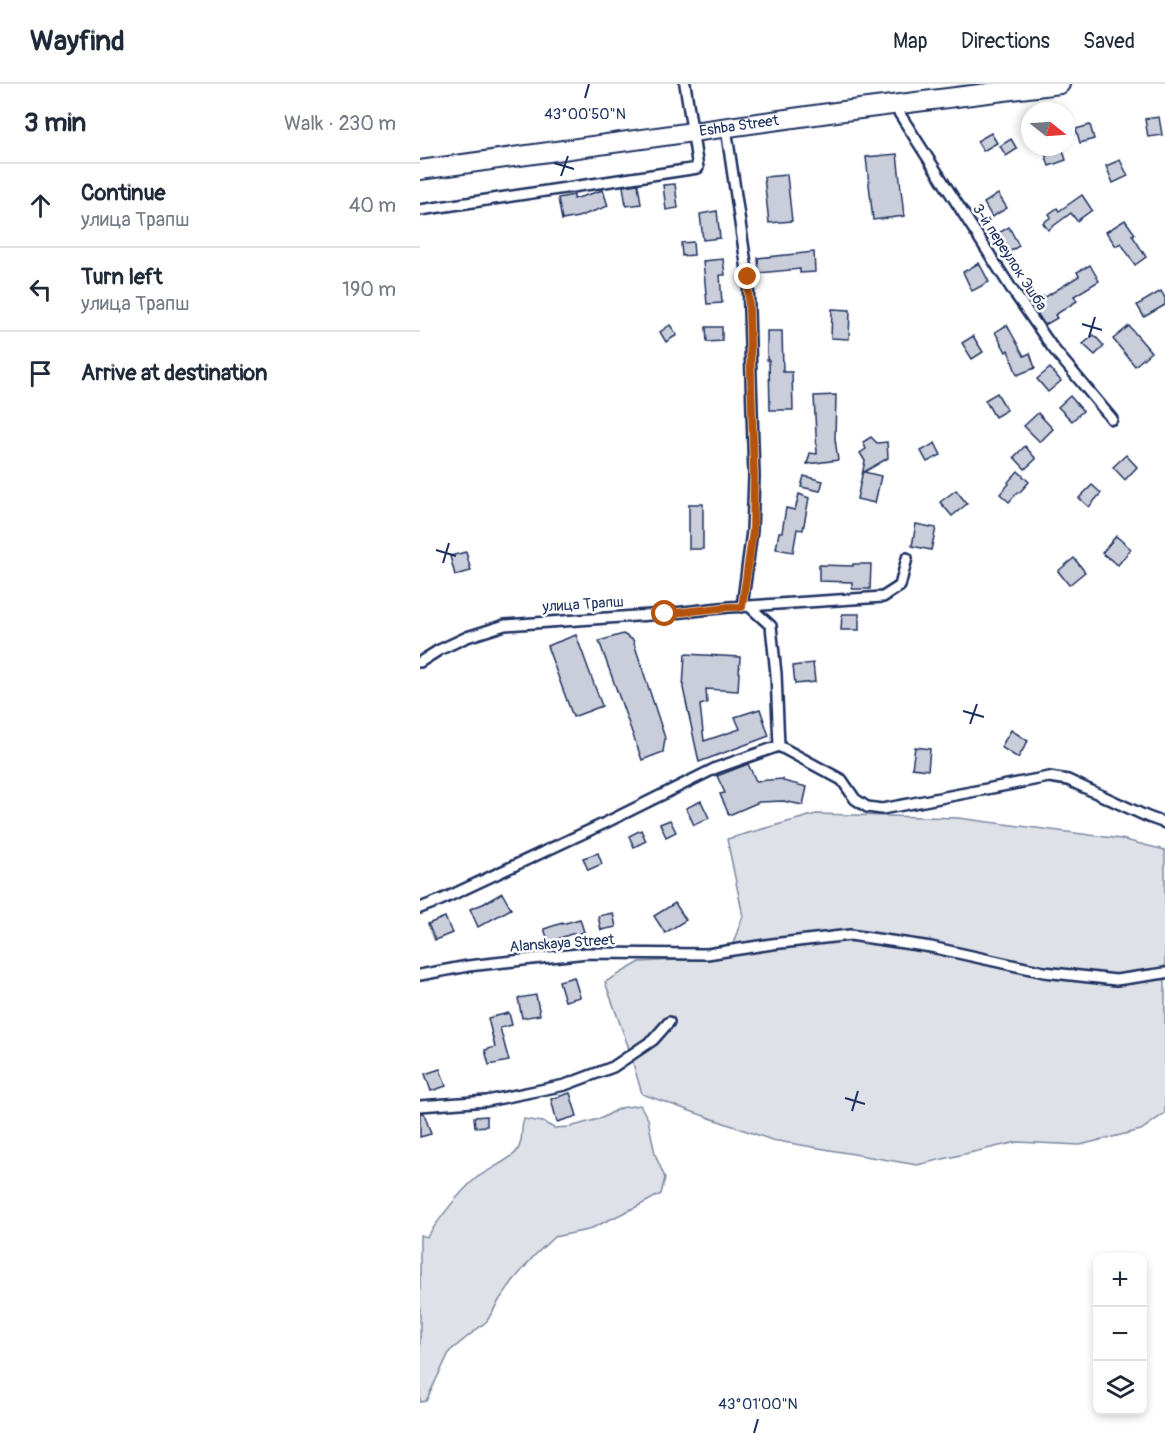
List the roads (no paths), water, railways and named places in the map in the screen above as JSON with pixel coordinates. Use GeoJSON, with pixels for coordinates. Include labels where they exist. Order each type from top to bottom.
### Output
{"type":"FeatureCollection","features":[{"type":"Feature","properties":{"kind":"highway","name":"Eshba Street"},"geometry":{"type":"LineString","coordinates":[[420,170],[1060,84]]}},
{"type":"Feature","properties":{"kind":"street"},"geometry":{"type":"LineString","coordinates":[[420,210],[698,168],[685,84]]}},
{"type":"Feature","properties":{"kind":"street","name":"3-й переулок Эшба"},"geometry":{"type":"LineString","coordinates":[[894,105],[1011,288],[1052,347],[1112,419]]}},
{"type":"Feature","properties":{"kind":"street"},"geometry":{"type":"LineString","coordinates":[[726,128],[748,277],[749,298],[754,477],[753,531],[746,607],[771,626],[779,746]]}},
{"type":"Feature","properties":{"kind":"street","name":"улица Трапш"},"geometry":{"type":"LineString","coordinates":[[420,662],[467,637],[505,625],[883,597],[900,586],[907,558]]}},
{"type":"Feature","properties":{"kind":"street"},"geometry":{"type":"LineString","coordinates":[[420,908],[560,844],[716,768],[779,746],[842,780],[855,799],[867,807],[882,809],[1049,777],[1068,780],[1165,823]]}},
{"type":"Feature","properties":{"kind":"street","name":"Alanskaya Street"},"geometry":{"type":"LineString","coordinates":[[420,975],[468,966],[587,953],[707,954],[850,935],[931,947],[1044,972],[1116,981],[1165,973]]}},
{"type":"Feature","properties":{"kind":"street"},"geometry":{"type":"LineString","coordinates":[[420,1106],[487,1101],[565,1085],[613,1067],[652,1040],[669,1022]]}}]}
